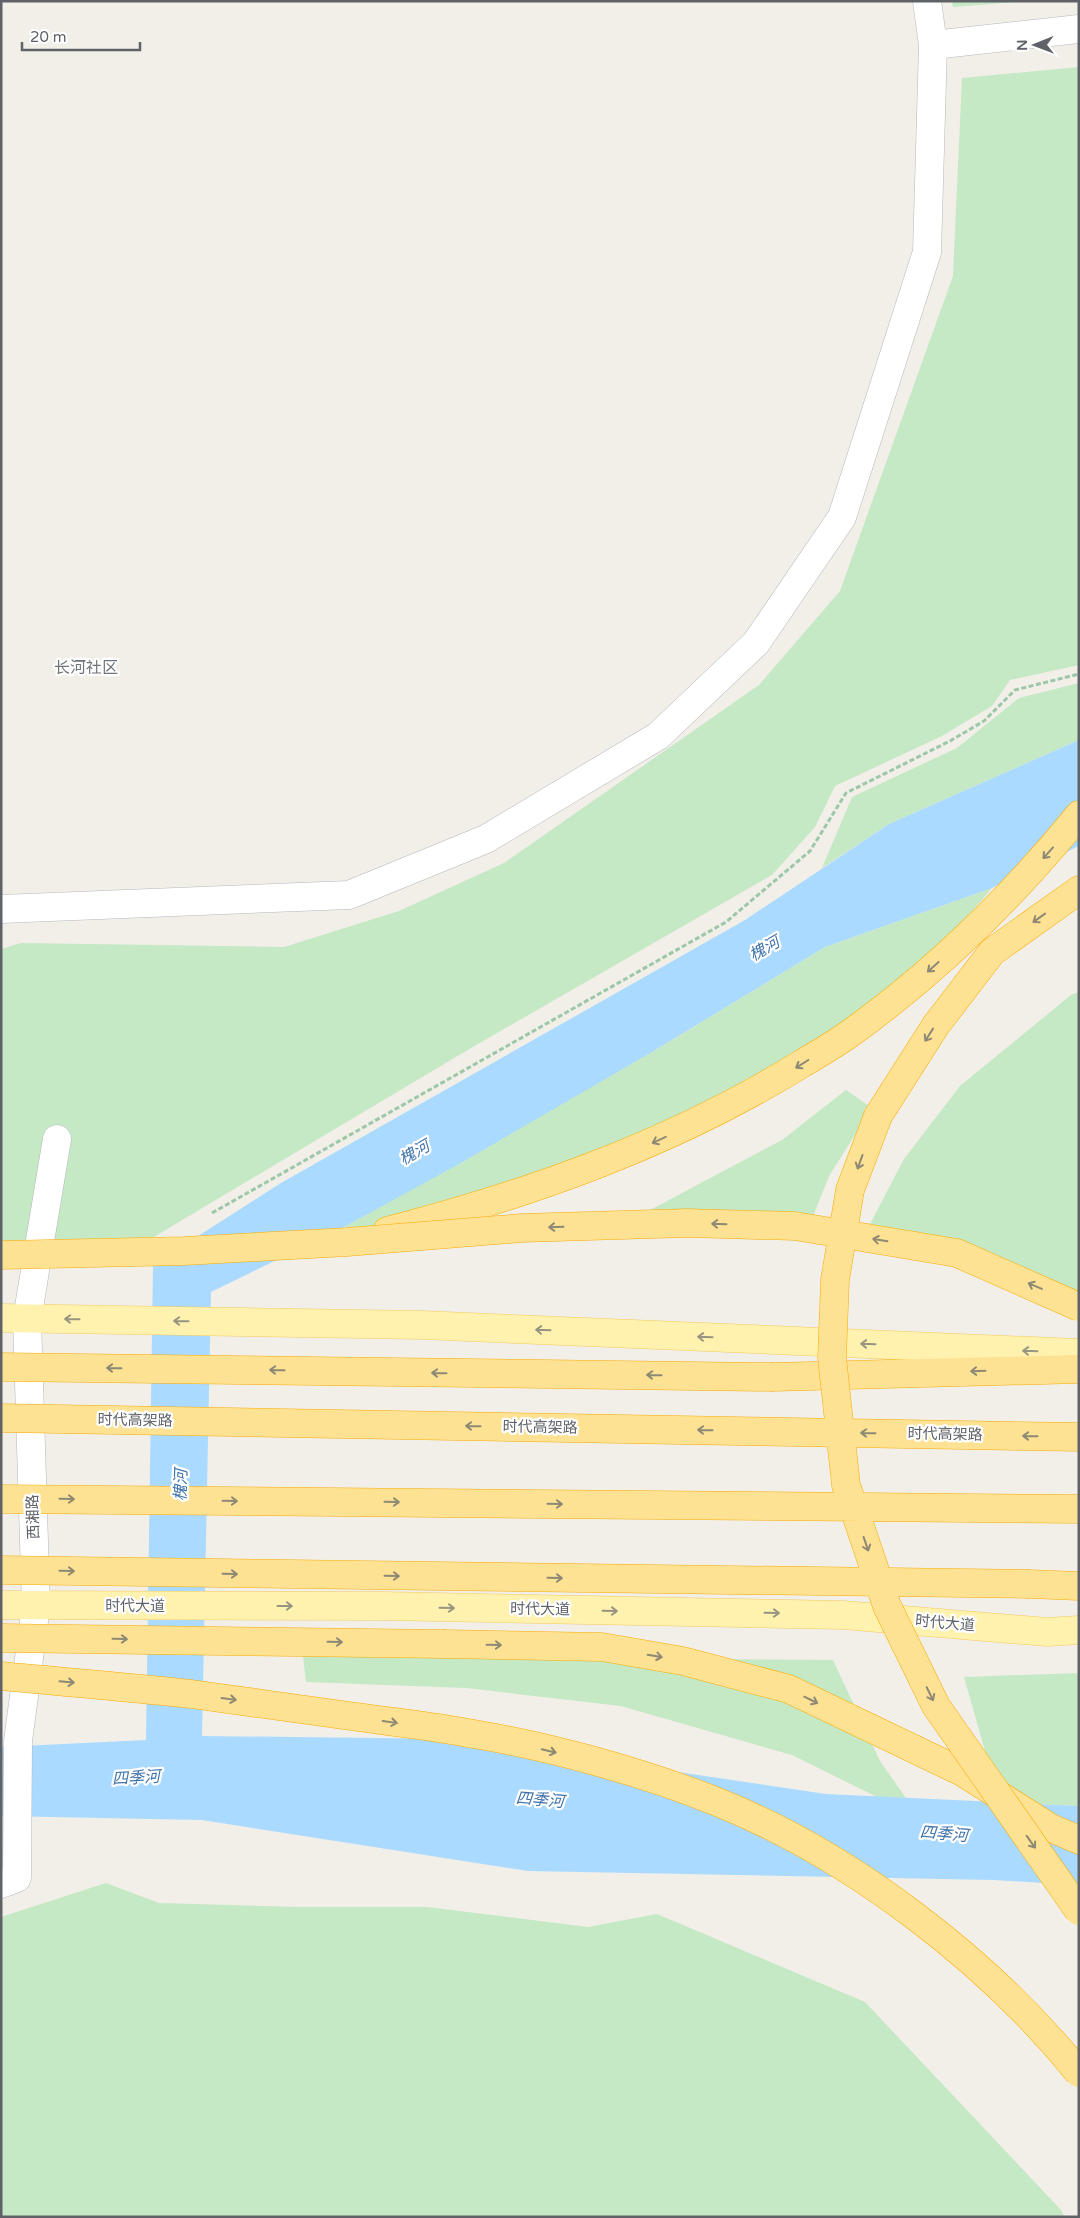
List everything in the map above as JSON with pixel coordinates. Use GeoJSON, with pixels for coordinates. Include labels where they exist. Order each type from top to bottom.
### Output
{"type":"FeatureCollection","features":[{"type":"Feature","properties":{"kind":"highway"},"geometry":{"type":"LineString","coordinates":[[347,1242],[452,1215],[564,1179],[644,1147],[720,1112],[777,1079],[852,1032],[930,970],[993,911],[1049,852],[1079,815]]}},
{"type":"Feature","properties":{"kind":"highway"},"geometry":{"type":"LineString","coordinates":[[1079,890],[992,952],[936,1025],[878,1116],[850,1190],[835,1280],[832,1358],[846,1485],[887,1606],[936,1706],[1079,1911]]}},
{"type":"Feature","properties":{"kind":"highway"},"geometry":{"type":"LineString","coordinates":[[1,1255],[184,1251],[347,1242],[522,1228],[688,1223],[795,1226],[957,1253],[1079,1307]]}},
{"type":"Feature","properties":{"kind":"highway"},"geometry":{"type":"LineString","coordinates":[[1,1367],[773,1377],[1079,1369]]}},
{"type":"Feature","properties":{"kind":"highway","name":"时代高架路"},"geometry":{"type":"LineString","coordinates":[[1,1418],[1079,1437]]}},
{"type":"Feature","properties":{"kind":"highway"},"geometry":{"type":"LineString","coordinates":[[1,1498],[1079,1509]]}},
{"type":"Feature","properties":{"kind":"highway"},"geometry":{"type":"LineString","coordinates":[[1,1570],[1079,1586]]}},
{"type":"Feature","properties":{"kind":"highway"},"geometry":{"type":"LineString","coordinates":[[1,1638],[602,1647],[683,1660],[789,1689],[962,1772],[1051,1828],[1079,1840]]}},
{"type":"Feature","properties":{"kind":"highway"},"geometry":{"type":"LineString","coordinates":[[1,1676],[190,1694],[475,1734],[638,1774],[716,1801],[786,1834],[852,1871],[903,1909],[958,1952],[1011,2000],[1079,2073]]}},
{"type":"Feature","properties":{"kind":"main road"},"geometry":{"type":"LineString","coordinates":[[14,1318],[422,1325],[1079,1353]]}},
{"type":"Feature","properties":{"kind":"main road","name":"时代大道"},"geometry":{"type":"LineString","coordinates":[[1,1605],[384,1606],[843,1615],[1046,1632],[1079,1630]]}},
{"type":"Feature","properties":{"kind":"street"},"geometry":{"type":"LineString","coordinates":[[1,909],[349,895],[486,839],[658,736],[756,643],[842,517],[928,252],[933,45],[927,1]]}},
{"type":"Feature","properties":{"kind":"street"},"geometry":{"type":"LineString","coordinates":[[933,45],[1079,29]]}},
{"type":"Feature","properties":{"kind":"street","name":"西湘路"},"geometry":{"type":"LineString","coordinates":[[1,1884],[17,1878],[18,1741],[36,1606],[14,1318],[57,1139]]}},
{"type":"Feature","properties":{"kind":"path"},"geometry":{"type":"LineString","coordinates":[[208,1215],[726,922],[810,851],[846,793],[950,741],[984,721],[1014,690],[1079,674]]}},
{"type":"Feature","properties":{"kind":"green space"},"geometry":{"type":"Polygon","coordinates":[[[952,1],[1029,1],[953,7],[952,1]]]}},
{"type":"Feature","properties":{"kind":"green space"},"geometry":{"type":"Polygon","coordinates":[[[1079,67],[1079,665],[1010,680],[992,706],[942,736],[835,786],[815,827],[772,875],[471,1048],[137,1247],[1,1247],[1,949],[21,943],[284,947],[399,911],[504,863],[759,685],[840,591],[953,276],[962,78],[1079,67]]]}},
{"type":"Feature","properties":{"kind":"green space"},"geometry":{"type":"Polygon","coordinates":[[[1079,683],[1079,740],[889,824],[822,868],[852,797],[957,748],[1019,698],[1079,683]]]}},
{"type":"Feature","properties":{"kind":"green space"},"geometry":{"type":"Polygon","coordinates":[[[992,888],[961,924],[876,1001],[774,1075],[670,1129],[363,1232],[344,1227],[652,1052],[825,947],[992,888]]]}},
{"type":"Feature","properties":{"kind":"green space"},"geometry":{"type":"Polygon","coordinates":[[[1079,992],[1079,1292],[990,1253],[870,1224],[904,1159],[960,1086],[1071,995],[1079,992]]]}},
{"type":"Feature","properties":{"kind":"green space"},"geometry":{"type":"Polygon","coordinates":[[[846,1090],[872,1108],[829,1176],[803,1242],[637,1217],[782,1140],[846,1090]]]}},
{"type":"Feature","properties":{"kind":"green space"},"geometry":{"type":"Polygon","coordinates":[[[303,1656],[833,1660],[880,1761],[906,1798],[877,1797],[792,1755],[621,1706],[466,1688],[306,1682],[303,1656]]]}},
{"type":"Feature","properties":{"kind":"green space"},"geometry":{"type":"Polygon","coordinates":[[[1079,1673],[1079,1806],[1021,1803],[985,1751],[964,1677],[1079,1673]]]}},
{"type":"Feature","properties":{"kind":"green space"},"geometry":{"type":"Polygon","coordinates":[[[106,1883],[159,1903],[299,1907],[427,1907],[588,1927],[657,1914],[865,2002],[1061,2210],[1064,2217],[1,2217],[1,1917],[106,1883]]]}},
{"type":"Feature","properties":{"kind":"water"},"geometry":{"type":"Polygon","coordinates":[[[1079,740],[1079,846],[992,888],[825,947],[652,1052],[459,1164],[344,1227],[211,1292],[202,1736],[456,1739],[826,1794],[1079,1806],[1079,1885],[994,1880],[528,1871],[202,1820],[1,1816],[1,1747],[146,1740],[153,1265],[281,1183],[745,920],[889,824],[1079,740]]]}},
{"type":"Feature","properties":{"kind":"district","name":"长河社区"},"geometry":{"type":"Point","coordinates":[86,667]}},
{"type":"Feature","properties":{"kind":"water label","name":"槐河"},"geometry":{"type":"Point","coordinates":[764,948]}},
{"type":"Feature","properties":{"kind":"water label","name":"槐河"},"geometry":{"type":"Point","coordinates":[414,1152]}},
{"type":"Feature","properties":{"kind":"water label","name":"槐河"},"geometry":{"type":"Point","coordinates":[180,1485]}},
{"type":"Feature","properties":{"kind":"water label","name":"四季河"},"geometry":{"type":"Point","coordinates":[136,1777]}},
{"type":"Feature","properties":{"kind":"water label","name":"四季河"},"geometry":{"type":"Point","coordinates":[540,1799]}},
{"type":"Feature","properties":{"kind":"water label","name":"四季河"},"geometry":{"type":"Point","coordinates":[944,1833]}}]}
